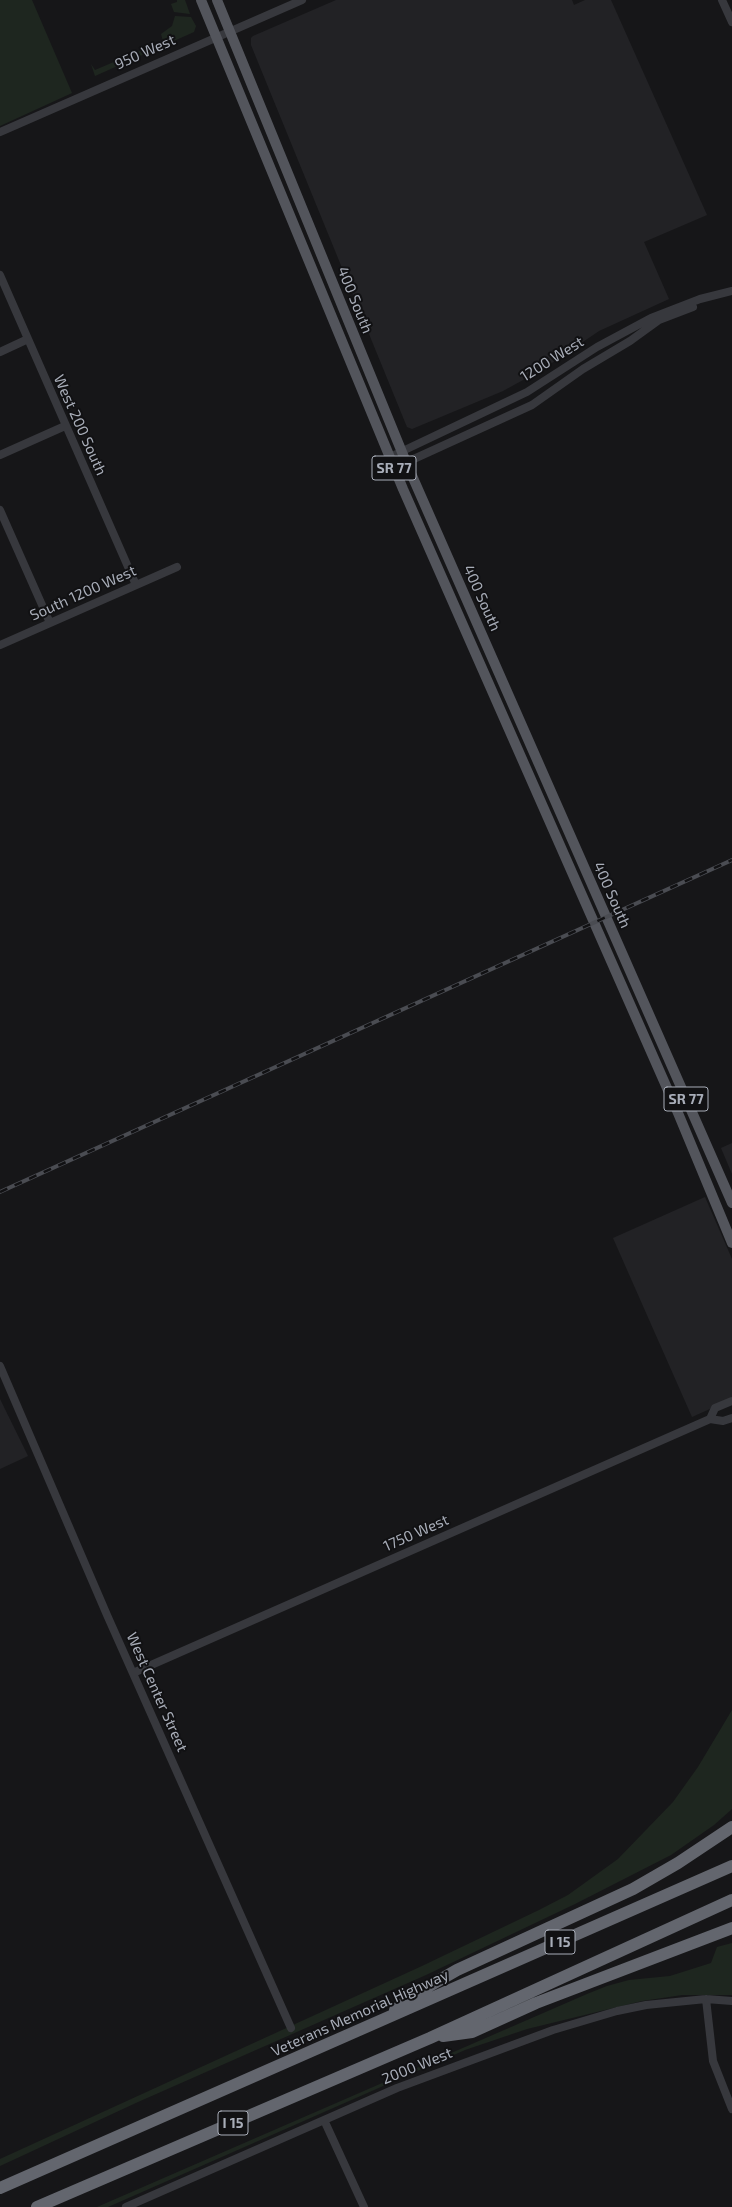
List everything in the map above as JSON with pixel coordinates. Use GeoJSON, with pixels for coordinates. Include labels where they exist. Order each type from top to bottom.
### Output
{"type":"FeatureCollection","features":[{"type":"Feature","properties":{"kind":"highway"},"geometry":{"type":"LineString","coordinates":[[387,2018],[409,1999],[446,1975],[627,1892],[678,1863],[732,1827]]}},
{"type":"Feature","properties":{"kind":"highway","name":"Veterans Memorial Highway"},"geometry":{"type":"LineString","coordinates":[[0,2188],[732,1866]]}},
{"type":"Feature","properties":{"kind":"highway","name":"I 15"},"geometry":{"type":"LineString","coordinates":[[37,2207],[430,2038],[732,1900]]}},
{"type":"Feature","properties":{"kind":"highway"},"geometry":{"type":"LineString","coordinates":[[430,2038],[472,2032],[536,2003],[732,1928]]}},
{"type":"Feature","properties":{"kind":"main road","name":"400 South"},"geometry":{"type":"LineString","coordinates":[[201,0],[394,468],[628,1001],[732,1243]]}},
{"type":"Feature","properties":{"kind":"main road","name":"400 South"},"geometry":{"type":"LineString","coordinates":[[217,0],[406,462],[732,1203]]}},
{"type":"Feature","properties":{"kind":"street","name":"950 West"},"geometry":{"type":"LineString","coordinates":[[0,132],[229,30],[302,0]]}},
{"type":"Feature","properties":{"kind":"street"},"geometry":{"type":"LineString","coordinates":[[722,0],[732,22]]}},
{"type":"Feature","properties":{"kind":"street","name":"West 200 South"},"geometry":{"type":"LineString","coordinates":[[0,275],[136,585]]}},
{"type":"Feature","properties":{"kind":"street","name":"1200 West"},"geometry":{"type":"LineString","coordinates":[[390,457],[527,392],[597,347],[651,318],[700,299],[732,291]]}},
{"type":"Feature","properties":{"kind":"street","name":"1200 West"},"geometry":{"type":"LineString","coordinates":[[394,468],[532,405],[583,368],[630,341],[659,320],[693,307],[732,297]]}},
{"type":"Feature","properties":{"kind":"street"},"geometry":{"type":"LineString","coordinates":[[0,352],[28,339]]}},
{"type":"Feature","properties":{"kind":"street"},"geometry":{"type":"LineString","coordinates":[[0,455],[65,426]]}},
{"type":"Feature","properties":{"kind":"street"},"geometry":{"type":"LineString","coordinates":[[0,510],[50,623]]}},
{"type":"Feature","properties":{"kind":"street","name":"South 1200 West"},"geometry":{"type":"LineString","coordinates":[[0,645],[177,567]]}},
{"type":"Feature","properties":{"kind":"street","name":"West Center Street"},"geometry":{"type":"LineString","coordinates":[[0,1366],[133,1673],[291,2028]]}},
{"type":"Feature","properties":{"kind":"street","name":"1750 West"},"geometry":{"type":"LineString","coordinates":[[710,1419],[715,1408],[732,1401]]}},
{"type":"Feature","properties":{"kind":"street","name":"1750 West"},"geometry":{"type":"LineString","coordinates":[[133,1673],[710,1419],[723,1421],[732,1418]]}},
{"type":"Feature","properties":{"kind":"street"},"geometry":{"type":"LineString","coordinates":[[706,1999],[713,2061],[732,2109]]}},
{"type":"Feature","properties":{"kind":"street","name":"2000 West"},"geometry":{"type":"LineString","coordinates":[[126,2207],[324,2120],[449,2068],[553,2030],[617,2011],[646,2005],[706,1999],[732,2000]]}},
{"type":"Feature","properties":{"kind":"street"},"geometry":{"type":"LineString","coordinates":[[324,2120],[364,2207]]}},
{"type":"Feature","properties":{"kind":"shaded area"},"geometry":{"type":"Polygon","coordinates":[[[0,0],[32,0],[72,93],[0,126],[0,0]]]}},
{"type":"Feature","properties":{"kind":"shaded area"},"geometry":{"type":"Polygon","coordinates":[[[177,0],[185,0],[190,14],[174,12],[171,4],[177,2],[177,0]]]}},
{"type":"Feature","properties":{"kind":"shaded area"},"geometry":{"type":"Polygon","coordinates":[[[336,0],[572,0],[574,5],[585,0],[611,0],[707,215],[644,242],[669,299],[599,331],[543,369],[503,391],[412,429],[407,427],[251,45],[251,38],[253,36],[336,0]]]}},
{"type":"Feature","properties":{"kind":"shaded area"},"geometry":{"type":"Polygon","coordinates":[[[175,16],[191,17],[196,26],[194,32],[95,76],[91,64],[95,70],[163,41],[161,34],[172,26],[175,16]]]}},
{"type":"Feature","properties":{"kind":"shaded area"},"geometry":{"type":"Polygon","coordinates":[[[732,1143],[732,1174],[721,1148],[732,1143]]]}},
{"type":"Feature","properties":{"kind":"shaded area"},"geometry":{"type":"Polygon","coordinates":[[[705,1197],[732,1259],[732,1399],[692,1417],[613,1238],[705,1197]]]}},
{"type":"Feature","properties":{"kind":"shaded area"},"geometry":{"type":"Polygon","coordinates":[[[0,1399],[28,1456],[0,1469],[0,1399]]]}},
{"type":"Feature","properties":{"kind":"shaded area"},"geometry":{"type":"Polygon","coordinates":[[[732,1710],[732,1809],[714,1825],[671,1855],[575,1904],[426,1975],[138,2102],[0,2166],[0,2159],[422,1966],[568,1895],[618,1859],[673,1802],[698,1767],[732,1710]]]}},
{"type":"Feature","properties":{"kind":"shaded area"},"geometry":{"type":"Polygon","coordinates":[[[732,1943],[732,1995],[682,1995],[642,2001],[527,2029],[465,2050],[108,2207],[97,2207],[607,1986],[629,1980],[670,1976],[711,1963],[717,1947],[732,1943]]]}},
{"type":"Feature","properties":{"kind":"railway"},"geometry":{"type":"LineString","coordinates":[[0,1192],[732,860]]}}]}
